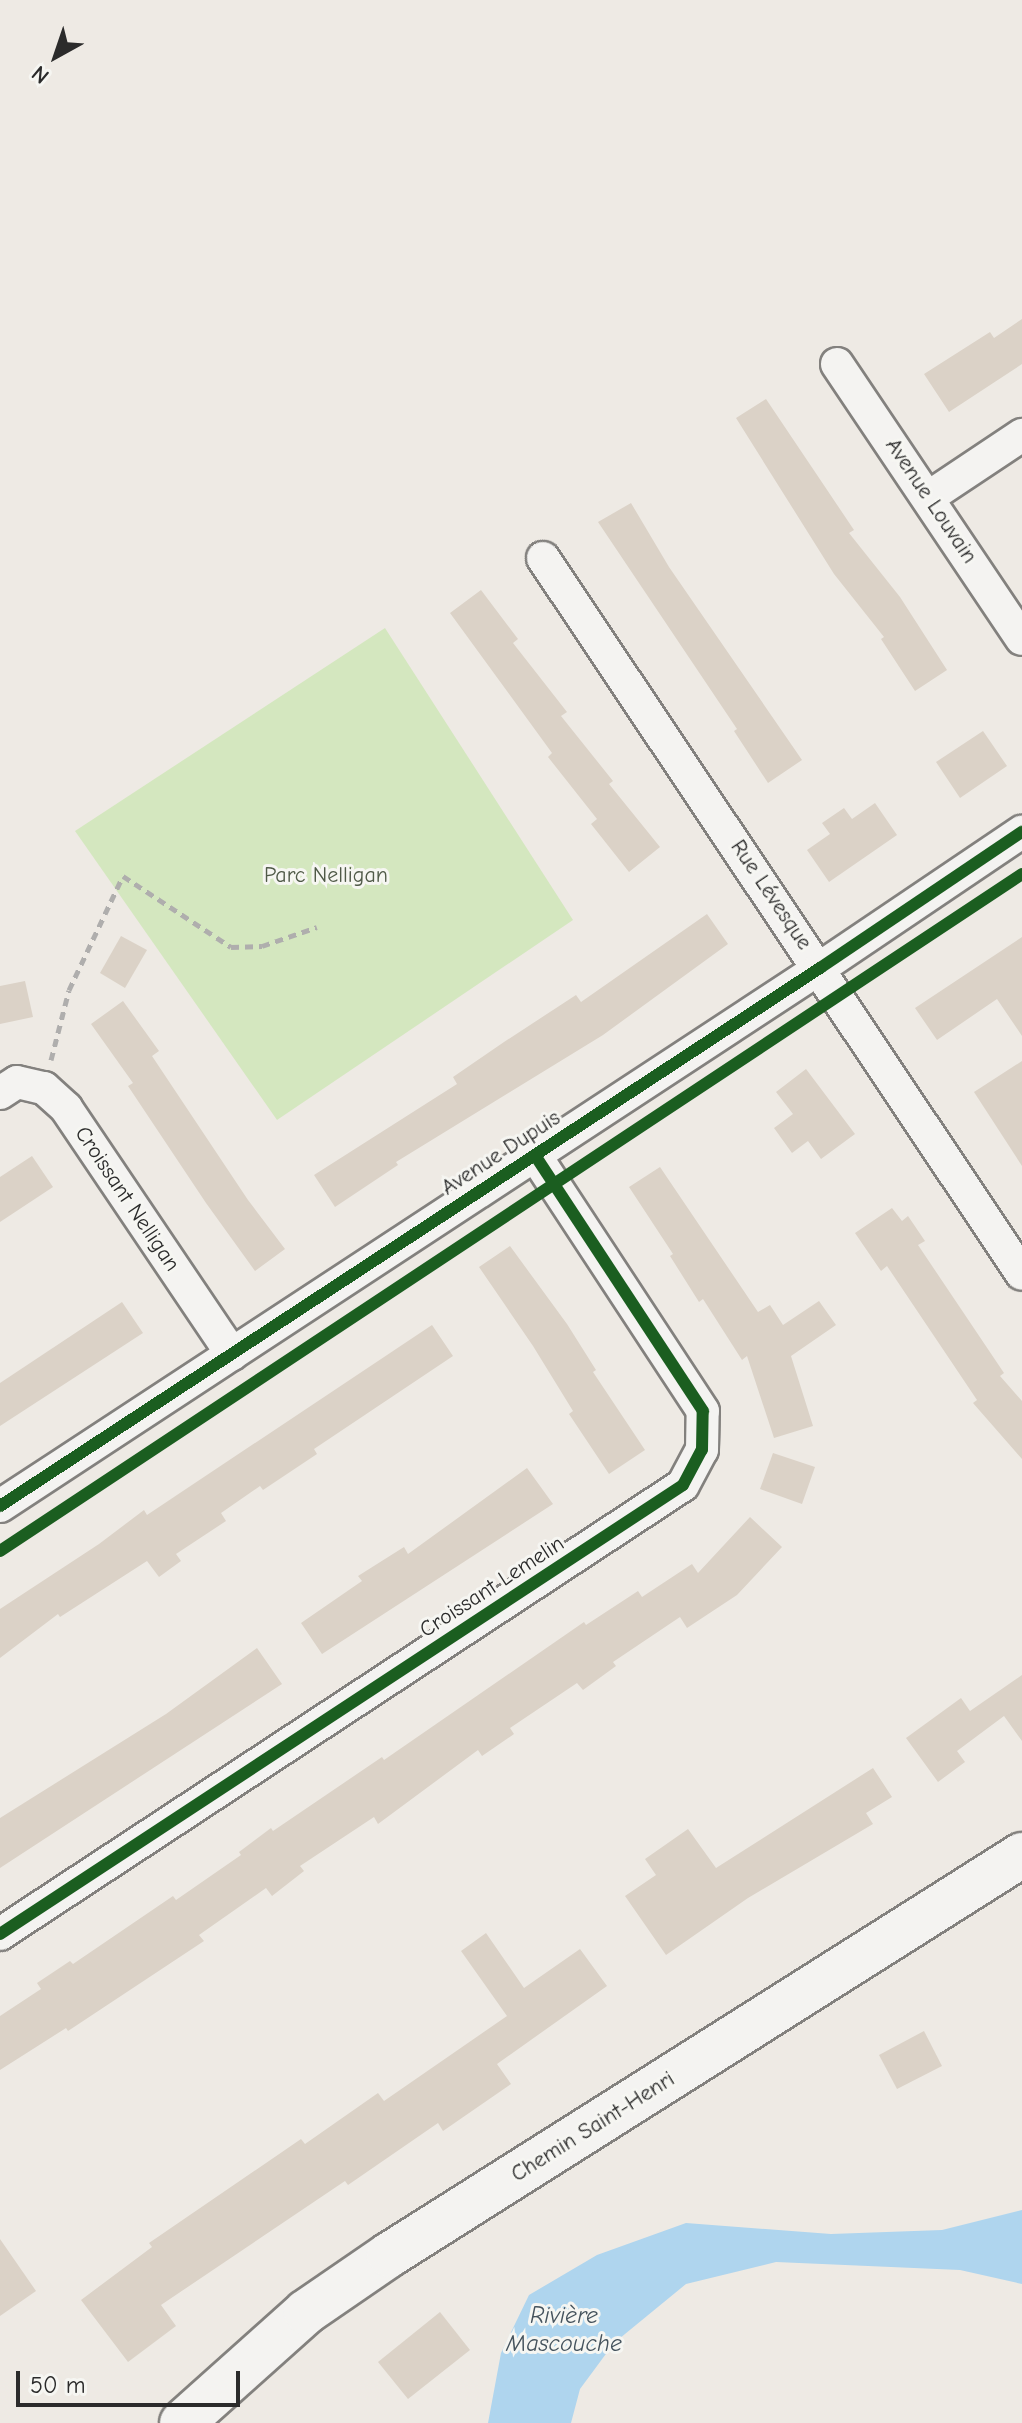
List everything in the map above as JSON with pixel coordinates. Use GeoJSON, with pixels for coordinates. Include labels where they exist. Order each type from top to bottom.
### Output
{"type":"FeatureCollection","features":[{"type":"Feature","properties":{"kind":"main road","name":"Chemin Saint-Henri"},"geometry":{"type":"LineString","coordinates":[[182,2423],[306,2312],[389,2255],[1022,1855]]}},
{"type":"Feature","properties":{"kind":"street","name":"Avenue Louvain"},"geometry":{"type":"LineString","coordinates":[[837,364],[1022,639]]}},
{"type":"Feature","properties":{"kind":"street"},"geometry":{"type":"LineString","coordinates":[[929,497],[1022,435]]}},
{"type":"Feature","properties":{"kind":"street","name":"Rue Lévesque"},"geometry":{"type":"LineString","coordinates":[[543,558],[1022,1274]]}},
{"type":"Feature","properties":{"kind":"street","name":"Avenue Dupuis"},"geometry":{"type":"LineString","coordinates":[[0,1506],[1022,832]]}},
{"type":"Feature","properties":{"kind":"street"},"geometry":{"type":"LineString","coordinates":[[0,1093],[17,1082],[44,1088]]}},
{"type":"Feature","properties":{"kind":"street","name":"Croissant Nelligan"},"geometry":{"type":"LineString","coordinates":[[44,1088],[66,1108],[232,1354]]}},
{"type":"Feature","properties":{"kind":"street","name":"Croissant Lemelin"},"geometry":{"type":"LineString","coordinates":[[0,1934],[683,1485],[702,1450],[703,1411],[535,1155]]}},
{"type":"Feature","properties":{"kind":"path"},"geometry":{"type":"LineString","coordinates":[[44,1088],[69,990],[123,876],[231,947],[262,946],[317,927]]}},
{"type":"Feature","properties":{"kind":"green space","name":"Parc Nelligan"},"geometry":{"type":"Polygon","coordinates":[[[385,628],[573,920],[277,1120],[75,831],[385,628]]]}},
{"type":"Feature","properties":{"kind":"water","name":"Rivière Mascouche"},"geometry":{"type":"Polygon","coordinates":[[[1022,2210],[1022,2284],[960,2270],[776,2262],[686,2284],[614,2343],[580,2389],[571,2423],[488,2423],[501,2353],[529,2295],[597,2255],[686,2223],[831,2234],[942,2230],[1022,2210]]]}},
{"type":"Feature","properties":{"kind":"building"},"geometry":{"type":"Polygon","coordinates":[[[1022,319],[1022,364],[949,412],[924,374],[990,332],[994,338],[1022,319]]]}},
{"type":"Feature","properties":{"kind":"building"},"geometry":{"type":"Polygon","coordinates":[[[766,399],[854,530],[849,533],[900,597],[947,670],[915,691],[881,639],[884,637],[834,574],[736,418],[766,399]]]}},
{"type":"Feature","properties":{"kind":"building"},"geometry":{"type":"Polygon","coordinates":[[[631,503],[669,567],[802,760],[768,783],[734,731],[737,729],[598,522],[631,503]]]}},
{"type":"Feature","properties":{"kind":"building"},"geometry":{"type":"Polygon","coordinates":[[[481,590],[518,639],[513,643],[567,712],[561,716],[613,781],[609,784],[660,847],[629,872],[591,824],[597,819],[548,757],[552,753],[450,613],[481,590]]]}},
{"type":"Feature","properties":{"kind":"building"},"geometry":{"type":"Polygon","coordinates":[[[983,731],[1007,766],[960,798],[936,762],[983,731]]]}},
{"type":"Feature","properties":{"kind":"building"},"geometry":{"type":"Polygon","coordinates":[[[875,803],[897,835],[829,882],[807,850],[830,834],[822,823],[844,808],[852,819],[875,803]]]}},
{"type":"Feature","properties":{"kind":"building"},"geometry":{"type":"Polygon","coordinates":[[[707,914],[728,944],[603,1035],[396,1162],[398,1165],[335,1207],[314,1175],[457,1084],[453,1077],[504,1042],[576,995],[581,1002],[707,914]]]}},
{"type":"Feature","properties":{"kind":"building"},"geometry":{"type":"Polygon","coordinates":[[[121,936],[147,950],[125,988],[100,973],[121,936]]]}},
{"type":"Feature","properties":{"kind":"building"},"geometry":{"type":"Polygon","coordinates":[[[1022,937],[1022,1036],[997,999],[937,1040],[915,1008],[1022,937]]]}},
{"type":"Feature","properties":{"kind":"building"},"geometry":{"type":"Polygon","coordinates":[[[25,981],[33,1017],[0,1024],[0,986],[25,981]]]}},
{"type":"Feature","properties":{"kind":"building"},"geometry":{"type":"Polygon","coordinates":[[[123,1001],[159,1051],[152,1056],[248,1200],[285,1249],[255,1271],[128,1086],[133,1083],[91,1024],[123,1001]]]}},
{"type":"Feature","properties":{"kind":"building"},"geometry":{"type":"Polygon","coordinates":[[[1022,1061],[1022,1166],[974,1092],[1022,1061]]]}},
{"type":"Feature","properties":{"kind":"building"},"geometry":{"type":"Polygon","coordinates":[[[806,1069],[855,1134],[821,1159],[808,1141],[792,1153],[774,1128],[793,1114],[776,1092],[806,1069]]]}},
{"type":"Feature","properties":{"kind":"building"},"geometry":{"type":"Polygon","coordinates":[[[32,1156],[53,1187],[0,1222],[0,1177],[32,1156]]]}},
{"type":"Feature","properties":{"kind":"building"},"geometry":{"type":"Polygon","coordinates":[[[660,1167],[758,1312],[770,1305],[783,1325],[819,1301],[836,1325],[791,1356],[813,1426],[774,1438],[747,1356],[742,1360],[703,1299],[699,1302],[670,1256],[673,1254],[629,1187],[660,1167]]]}},
{"type":"Feature","properties":{"kind":"building"},"geometry":{"type":"Polygon","coordinates":[[[892,1208],[902,1221],[908,1216],[925,1241],[918,1245],[1004,1373],[1000,1376],[1022,1401],[1022,1459],[973,1403],[977,1400],[887,1266],[881,1271],[855,1233],[892,1208]]]}},
{"type":"Feature","properties":{"kind":"building"},"geometry":{"type":"Polygon","coordinates":[[[510,1246],[567,1324],[596,1370],[593,1372],[645,1450],[609,1474],[569,1414],[573,1411],[533,1346],[479,1267],[510,1246]]]}},
{"type":"Feature","properties":{"kind":"building"},"geometry":{"type":"Polygon","coordinates":[[[122,1302],[143,1333],[0,1426],[0,1383],[122,1302]]]}},
{"type":"Feature","properties":{"kind":"building"},"geometry":{"type":"Polygon","coordinates":[[[432,1325],[453,1356],[314,1449],[317,1454],[263,1490],[260,1486],[221,1513],[226,1521],[176,1554],[181,1561],[159,1577],[147,1561],[60,1617],[58,1614],[0,1658],[0,1609],[99,1544],[144,1510],[147,1515],[432,1325]]]}},
{"type":"Feature","properties":{"kind":"building"},"geometry":{"type":"Polygon","coordinates":[[[773,1453],[815,1467],[802,1504],[760,1489],[773,1453]]]}},
{"type":"Feature","properties":{"kind":"building"},"geometry":{"type":"Polygon","coordinates":[[[527,1468],[553,1504],[322,1654],[301,1623],[362,1581],[358,1576],[404,1547],[408,1554],[527,1468]]]}},
{"type":"Feature","properties":{"kind":"building"},"geometry":{"type":"Polygon","coordinates":[[[750,1517],[782,1547],[737,1595],[687,1628],[680,1617],[613,1662],[616,1666],[583,1690],[577,1683],[510,1728],[514,1734],[482,1756],[478,1750],[378,1824],[374,1817],[300,1866],[304,1871],[272,1896],[266,1888],[199,1935],[204,1941],[68,2031],[66,2028],[0,2070],[0,2016],[41,1989],[37,1983],[70,1961],[73,1964],[173,1896],[176,1900],[241,1855],[239,1852],[271,1828],[273,1831],[382,1757],[384,1760],[584,1622],[586,1625],[638,1591],[642,1597],[692,1564],[698,1573],[750,1517]]]}},
{"type":"Feature","properties":{"kind":"building"},"geometry":{"type":"Polygon","coordinates":[[[257,1648],[282,1684],[0,1868],[0,1818],[166,1714],[257,1648]]]}},
{"type":"Feature","properties":{"kind":"building"},"geometry":{"type":"Polygon","coordinates":[[[1022,1675],[1022,1741],[1004,1716],[957,1751],[965,1762],[938,1782],[906,1738],[961,1698],[970,1711],[1022,1675]]]}},
{"type":"Feature","properties":{"kind":"building"},"geometry":{"type":"Polygon","coordinates":[[[873,1768],[892,1797],[866,1813],[873,1824],[748,1898],[666,1955],[625,1896],[656,1875],[645,1859],[688,1829],[716,1868],[873,1768]]]}},
{"type":"Feature","properties":{"kind":"building"},"geometry":{"type":"Polygon","coordinates":[[[486,1933],[524,1988],[580,1949],[607,1986],[497,2064],[511,2084],[443,2131],[438,2123],[348,2185],[345,2181],[161,2305],[176,2326],[128,2362],[81,2300],[152,2247],[149,2243],[301,2139],[305,2144],[378,2093],[384,2101],[507,2016],[461,1951],[486,1933]]]}},
{"type":"Feature","properties":{"kind":"building"},"geometry":{"type":"Polygon","coordinates":[[[924,2031],[942,2066],[897,2089],[879,2055],[924,2031]]]}},
{"type":"Feature","properties":{"kind":"building"},"geometry":{"type":"Polygon","coordinates":[[[0,2239],[36,2291],[0,2316],[0,2239]]]}},
{"type":"Feature","properties":{"kind":"building"},"geometry":{"type":"Polygon","coordinates":[[[440,2312],[470,2350],[408,2399],[378,2362],[440,2312]]]}},
{"type":"Feature","properties":{"kind":"cycle path"},"geometry":{"type":"LineString","coordinates":[[0,1506],[1022,832]]}},
{"type":"Feature","properties":{"kind":"cycle path"},"geometry":{"type":"LineString","coordinates":[[0,1551],[1022,874]]}},
{"type":"Feature","properties":{"kind":"cycle path"},"geometry":{"type":"LineString","coordinates":[[0,1934],[683,1485],[702,1450],[703,1411],[535,1155]]}}]}
